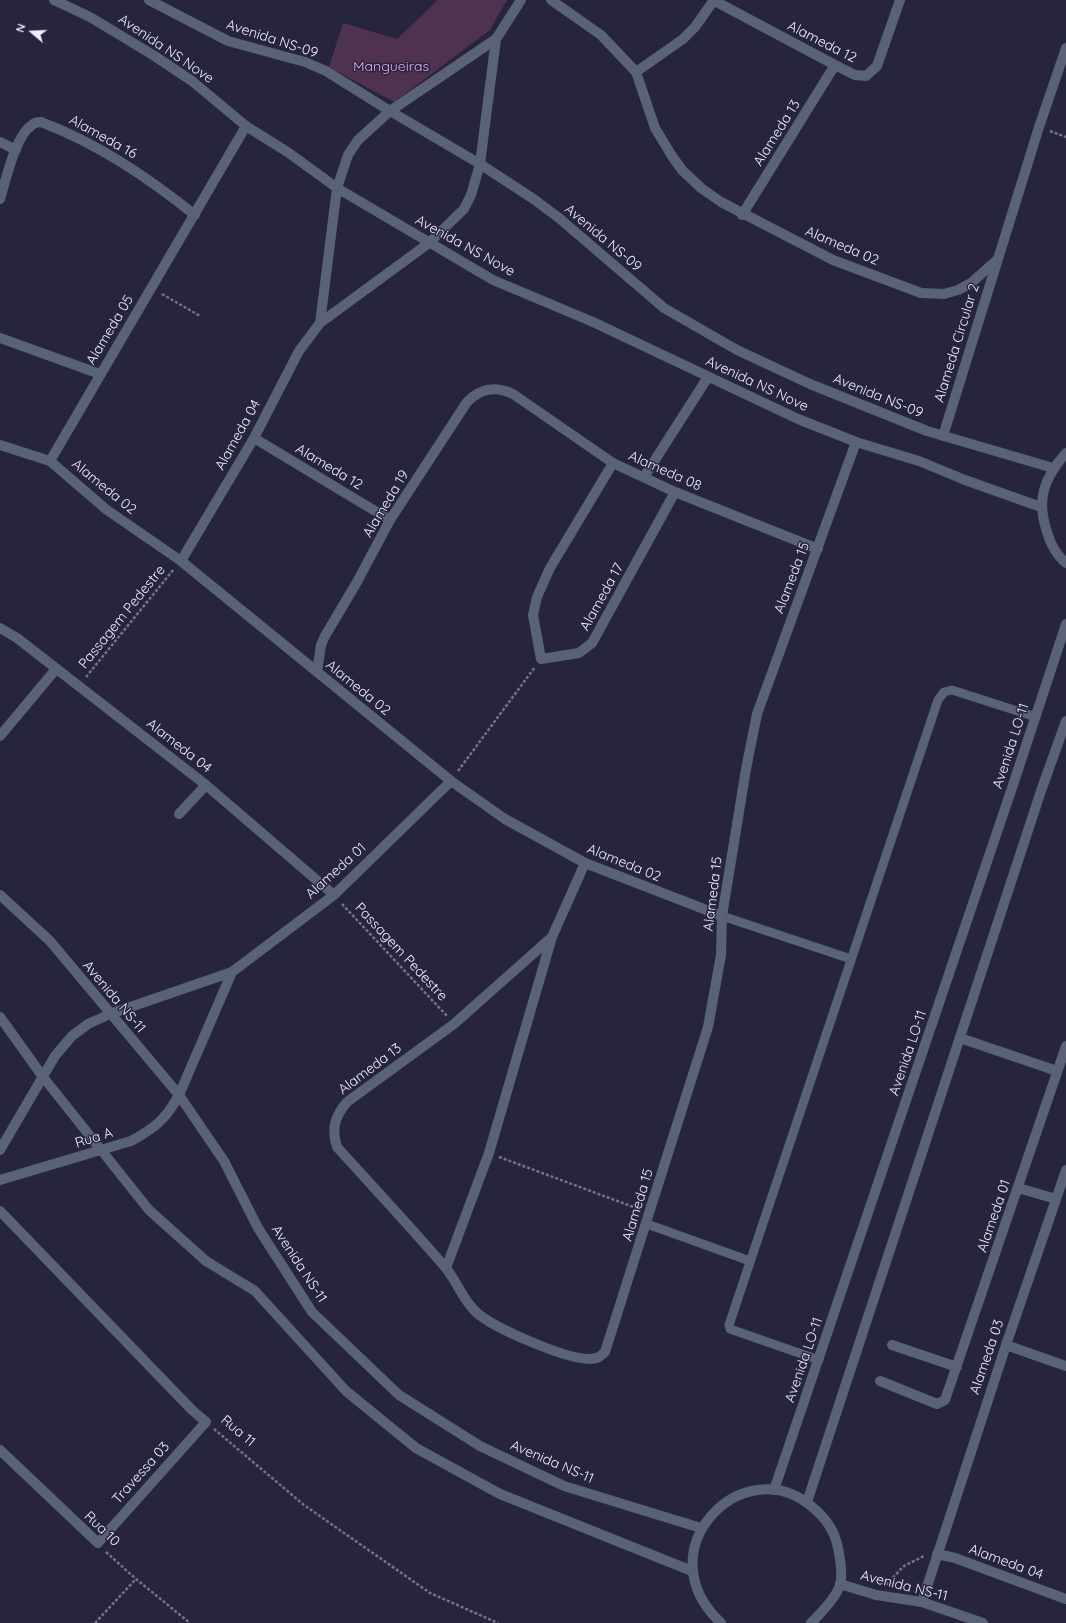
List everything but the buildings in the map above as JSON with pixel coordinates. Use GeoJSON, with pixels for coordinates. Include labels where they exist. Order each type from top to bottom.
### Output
{"type":"FeatureCollection","features":[{"type":"Feature","properties":{"kind":"street","name":"Avenida NS Nove"},"geometry":{"type":"LineString","coordinates":[[54,0],[90,17],[153,55],[192,81],[246,126],[289,153],[337,188],[493,280],[593,322],[798,419],[856,442],[919,461],[1041,507]]}},
{"type":"Feature","properties":{"kind":"street","name":"Avenida NS-09"},"geometry":{"type":"LineString","coordinates":[[149,0],[228,41],[305,62],[326,71],[480,164],[559,218],[664,308],[738,350],[810,384],[867,408],[943,436],[1053,468]]}},
{"type":"Feature","properties":{"kind":"street"},"geometry":{"type":"LineString","coordinates":[[320,323],[337,188],[348,155],[358,140],[390,111],[496,39],[521,0]]}},
{"type":"Feature","properties":{"kind":"street","name":"Alameda 02"},"geometry":{"type":"LineString","coordinates":[[551,0],[601,35],[636,72],[655,128],[679,165],[701,188],[742,214],[833,260],[921,293],[944,294],[958,290],[971,284],[997,260],[1039,127],[1066,48]]}},
{"type":"Feature","properties":{"kind":"street","name":"Alameda 12"},"geometry":{"type":"LineString","coordinates":[[636,72],[683,39],[695,26],[714,0],[835,65],[855,74],[866,76],[877,66],[900,0]]}},
{"type":"Feature","properties":{"kind":"street"},"geometry":{"type":"LineString","coordinates":[[320,323],[429,243],[464,209],[471,195],[480,164],[496,39]]}},
{"type":"Feature","properties":{"kind":"street","name":"Alameda 13"},"geometry":{"type":"LineString","coordinates":[[742,214],[835,65]]}},
{"type":"Feature","properties":{"kind":"street","name":"Alameda 16"},"geometry":{"type":"LineString","coordinates":[[0,199],[16,150],[24,133],[32,125],[41,122],[61,129],[117,158],[159,186],[195,215]]}},
{"type":"Feature","properties":{"kind":"street","name":"Alameda 05"},"geometry":{"type":"LineString","coordinates":[[50,461],[246,126]]}},
{"type":"Feature","properties":{"kind":"street"},"geometry":{"type":"LineString","coordinates":[[0,142],[16,150]]}},
{"type":"Feature","properties":{"kind":"street","name":"Alameda Circular 2"},"geometry":{"type":"LineString","coordinates":[[943,436],[997,260]]}},
{"type":"Feature","properties":{"kind":"street","name":"Alameda 04"},"geometry":{"type":"LineString","coordinates":[[181,561],[254,438],[299,352],[320,323]]}},
{"type":"Feature","properties":{"kind":"street"},"geometry":{"type":"LineString","coordinates":[[0,338],[100,374]]}},
{"type":"Feature","properties":{"kind":"street"},"geometry":{"type":"LineString","coordinates":[[644,477],[708,377]]}},
{"type":"Feature","properties":{"kind":"street","name":"Alameda 19"},"geometry":{"type":"LineString","coordinates":[[317,672],[321,645],[325,636],[357,582],[390,520],[470,398],[478,393],[493,388],[502,389],[513,394]]}},
{"type":"Feature","properties":{"kind":"street","name":"Alameda 08"},"geometry":{"type":"LineString","coordinates":[[513,394],[613,463],[675,492],[818,549]]}},
{"type":"Feature","properties":{"kind":"street","name":"Alameda 12"},"geometry":{"type":"LineString","coordinates":[[254,438],[390,520]]}},
{"type":"Feature","properties":{"kind":"street","name":"Alameda 15"},"geometry":{"type":"LineString","coordinates":[[605,1352],[647,1224],[708,1027],[721,955],[722,916],[746,769],[757,714],[856,442]]}},
{"type":"Feature","properties":{"kind":"street","name":"Alameda 02"},"geometry":{"type":"LineString","coordinates":[[0,445],[50,461],[107,510],[181,561],[451,781],[505,819],[585,864],[722,916]]}},
{"type":"Feature","properties":{"kind":"street"},"geometry":{"type":"LineString","coordinates":[[1066,453],[1053,468],[1046,482],[1041,507],[1050,542],[1066,563]]}},
{"type":"Feature","properties":{"kind":"street"},"geometry":{"type":"LineString","coordinates":[[541,659],[533,615],[536,597],[550,568],[613,463]]}},
{"type":"Feature","properties":{"kind":"street","name":"Alameda 17"},"geometry":{"type":"LineString","coordinates":[[541,659],[579,653],[592,643],[600,632],[675,492]]}},
{"type":"Feature","properties":{"kind":"street","name":"Avenida LO-11"},"geometry":{"type":"LineString","coordinates":[[774,1490],[1036,717],[1066,624]]}},
{"type":"Feature","properties":{"kind":"street","name":"Alameda 04"},"geometry":{"type":"LineString","coordinates":[[0,628],[17,638],[206,785],[334,895]]}},
{"type":"Feature","properties":{"kind":"street"},"geometry":{"type":"LineString","coordinates":[[0,736],[56,669]]}},
{"type":"Feature","properties":{"kind":"street"},"geometry":{"type":"LineString","coordinates":[[807,1502],[1041,791],[1066,721]]}},
{"type":"Feature","properties":{"kind":"street","name":"Alameda 01"},"geometry":{"type":"LineString","coordinates":[[232,972],[334,895],[451,781]]}},
{"type":"Feature","properties":{"kind":"street"},"geometry":{"type":"LineString","coordinates":[[179,814],[206,785]]}},
{"type":"Feature","properties":{"kind":"street","name":"Alameda 13"},"geometry":{"type":"LineString","coordinates":[[446,1268],[489,1153],[552,937],[585,864]]}},
{"type":"Feature","properties":{"kind":"street","name":"Avenida NS-11"},"geometry":{"type":"LineString","coordinates":[[0,895],[50,941],[178,1095],[224,1161],[258,1228],[312,1312],[399,1395],[480,1446],[564,1486],[701,1528]]}},
{"type":"Feature","properties":{"kind":"street","name":"Alameda 13"},"geometry":{"type":"LineString","coordinates":[[552,937],[454,1024],[348,1102],[336,1118],[334,1128],[337,1147],[446,1268],[468,1304],[490,1323],[566,1356],[591,1360],[599,1358],[605,1352]]}},
{"type":"Feature","properties":{"kind":"street"},"geometry":{"type":"LineString","coordinates":[[0,1150],[55,1056],[72,1036],[88,1024],[110,1014],[232,972]]}},
{"type":"Feature","properties":{"kind":"street","name":"Rua A"},"geometry":{"type":"LineString","coordinates":[[0,1180],[131,1141],[151,1130],[169,1113],[232,972]]}},
{"type":"Feature","properties":{"kind":"street"},"geometry":{"type":"LineString","coordinates":[[0,1017],[43,1078],[103,1150],[149,1210],[206,1261],[255,1291],[346,1391],[416,1448],[500,1494],[692,1571]]}},
{"type":"Feature","properties":{"kind":"street"},"geometry":{"type":"LineString","coordinates":[[960,1038],[1057,1072]]}},
{"type":"Feature","properties":{"kind":"street","name":"Alameda 01"},"geometry":{"type":"LineString","coordinates":[[880,1381],[937,1404],[945,1400],[1066,1046]]}},
{"type":"Feature","properties":{"kind":"street","name":"Alameda 03"},"geometry":{"type":"LineString","coordinates":[[922,1602],[1006,1345],[1066,1170]]}},
{"type":"Feature","properties":{"kind":"street"},"geometry":{"type":"LineString","coordinates":[[1018,1188],[1056,1199]]}},
{"type":"Feature","properties":{"kind":"street","name":"Rua 11"},"geometry":{"type":"LineString","coordinates":[[0,1210],[192,1410],[206,1422]]}},
{"type":"Feature","properties":{"kind":"street"},"geometry":{"type":"LineString","coordinates":[[892,1345],[957,1367]]}},
{"type":"Feature","properties":{"kind":"street"},"geometry":{"type":"LineString","coordinates":[[1006,1345],[1066,1366]]}},
{"type":"Feature","properties":{"kind":"street","name":"Travessa 03"},"geometry":{"type":"LineString","coordinates":[[98,1543],[206,1422]]}},
{"type":"Feature","properties":{"kind":"street","name":"Rua 10"},"geometry":{"type":"LineString","coordinates":[[0,1450],[98,1543]]}},
{"type":"Feature","properties":{"kind":"street"},"geometry":{"type":"LineString","coordinates":[[721,1623],[708,1611],[697,1592],[692,1571],[694,1549],[701,1528],[715,1511],[732,1498],[753,1491],[774,1490],[791,1494],[807,1502],[819,1512],[830,1526],[836,1541],[840,1557],[840,1584],[830,1601],[811,1623]]}},
{"type":"Feature","properties":{"kind":"street","name":"Alameda 04"},"geometry":{"type":"LineString","coordinates":[[937,1554],[955,1558],[1066,1599]]}},
{"type":"Feature","properties":{"kind":"street","name":"Avenida NS-11"},"geometry":{"type":"LineString","coordinates":[[840,1584],[876,1595],[922,1602],[983,1623]]}},
{"type":"Feature","properties":{"kind":"lane"},"geometry":{"type":"LineString","coordinates":[[819,1360],[729,1327],[938,700],[944,692],[952,690],[1036,717]]}},
{"type":"Feature","properties":{"kind":"lane"},"geometry":{"type":"LineString","coordinates":[[722,916],[851,959]]}},
{"type":"Feature","properties":{"kind":"lane"},"geometry":{"type":"LineString","coordinates":[[647,1224],[750,1261]]}},
{"type":"Feature","properties":{"kind":"path"},"geometry":{"type":"LineString","coordinates":[[1039,127],[1066,137]]}},
{"type":"Feature","properties":{"kind":"path"},"geometry":{"type":"LineString","coordinates":[[151,288],[200,316]]}},
{"type":"Feature","properties":{"kind":"path","name":"Passagem Pedestre"},"geometry":{"type":"LineString","coordinates":[[78,686],[181,561]]}},
{"type":"Feature","properties":{"kind":"path"},"geometry":{"type":"LineString","coordinates":[[451,781],[541,659]]}},
{"type":"Feature","properties":{"kind":"path","name":"Passagem Pedestre"},"geometry":{"type":"LineString","coordinates":[[334,895],[454,1024]]}},
{"type":"Feature","properties":{"kind":"path"},"geometry":{"type":"LineString","coordinates":[[489,1153],[650,1213]]}},
{"type":"Feature","properties":{"kind":"path","name":"Rua 11"},"geometry":{"type":"LineString","coordinates":[[206,1422],[304,1505],[430,1593],[498,1623]]}},
{"type":"Feature","properties":{"kind":"path","name":"Rua 10"},"geometry":{"type":"LineString","coordinates":[[98,1543],[136,1579],[190,1623]]}},
{"type":"Feature","properties":{"kind":"path"},"geometry":{"type":"LineString","coordinates":[[876,1595],[904,1566],[923,1556],[937,1554]]}},
{"type":"Feature","properties":{"kind":"path"},"geometry":{"type":"LineString","coordinates":[[95,1623],[136,1579]]}},
{"type":"Feature","properties":{"kind":"green space","name":"Mangueiras"},"geometry":{"type":"Polygon","coordinates":[[[438,0],[507,0],[490,30],[394,102],[329,67],[343,23],[397,39],[438,0]]]}}]}
